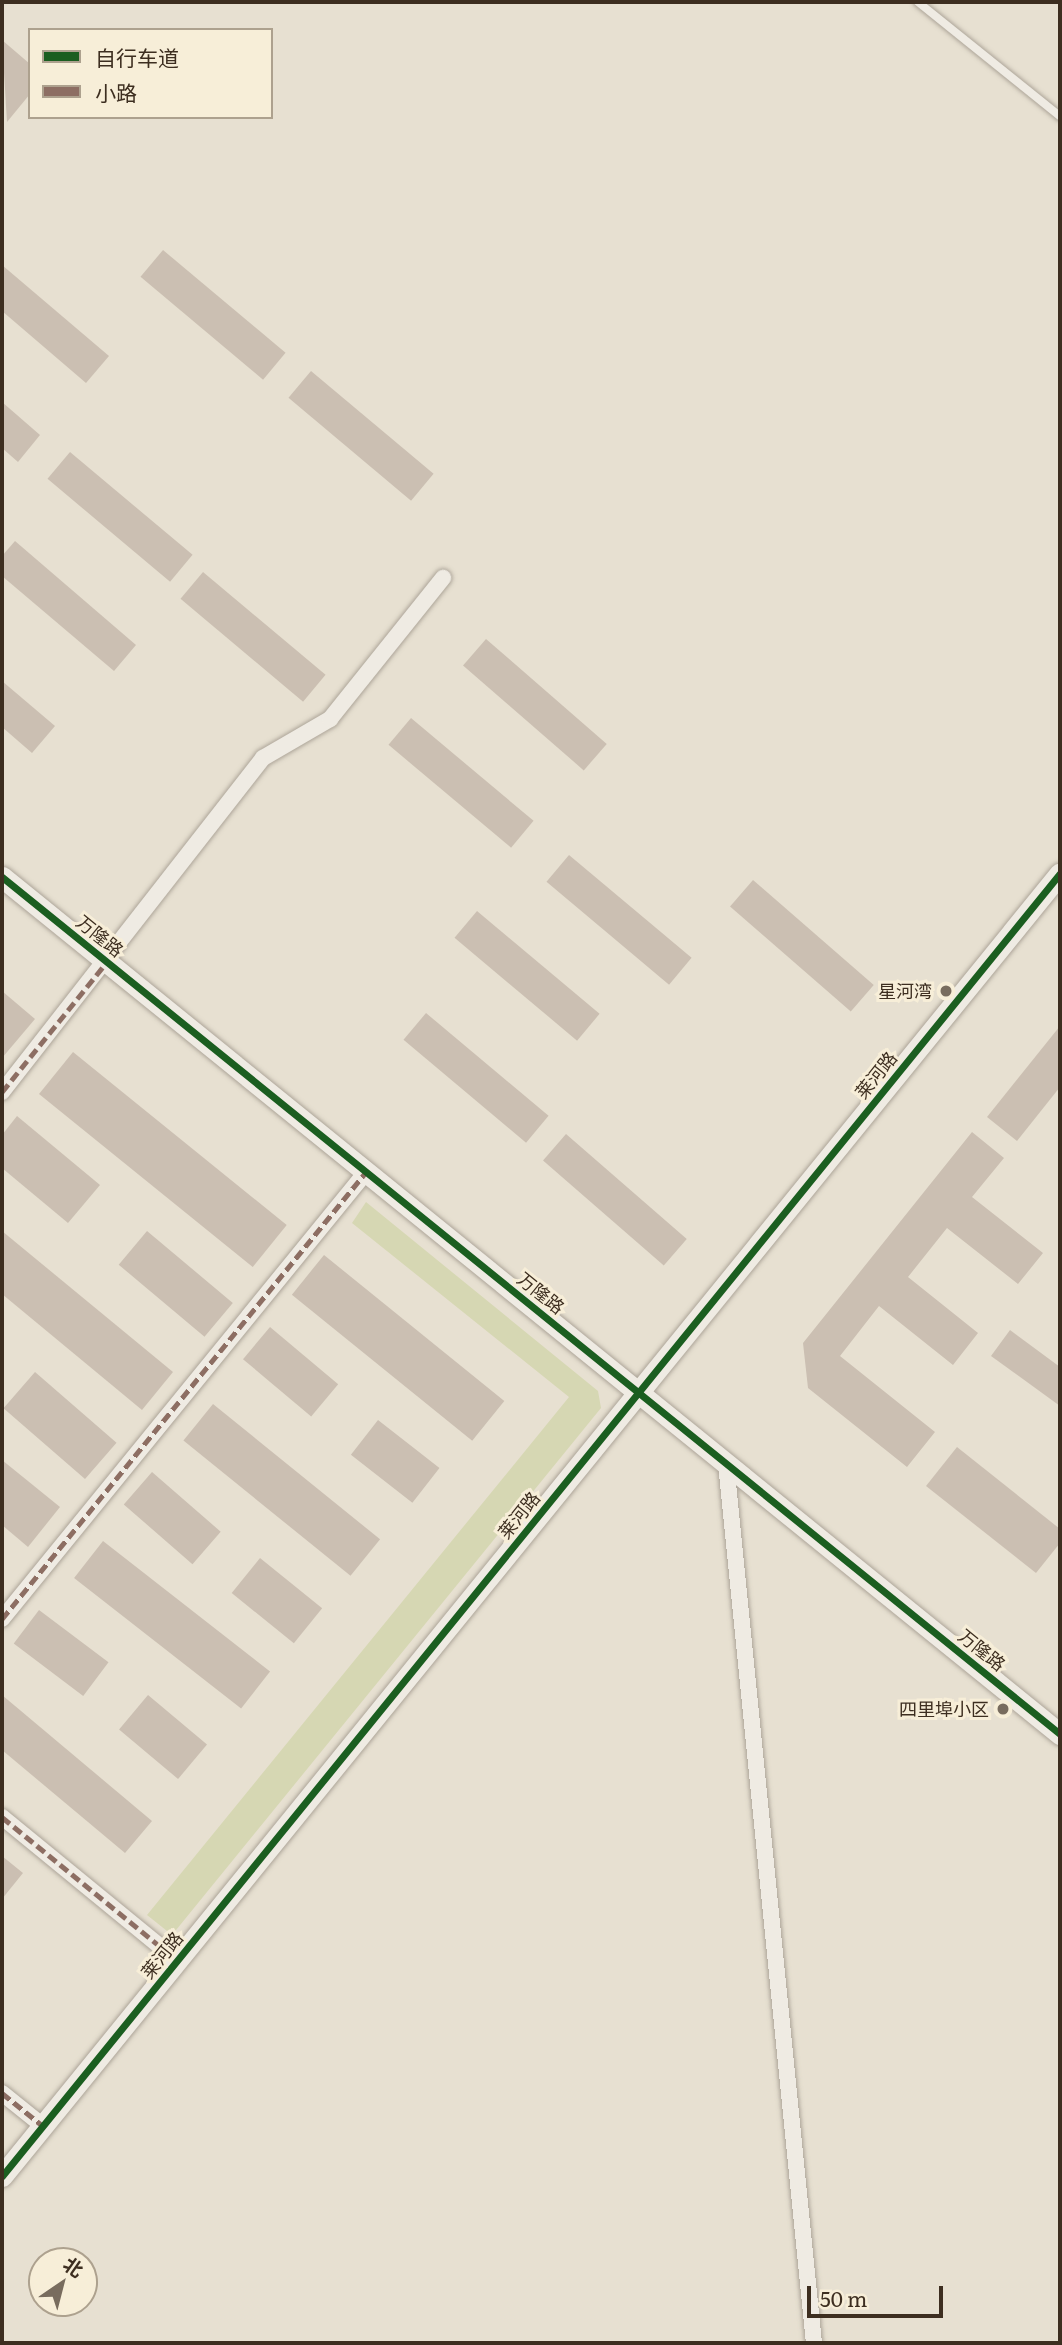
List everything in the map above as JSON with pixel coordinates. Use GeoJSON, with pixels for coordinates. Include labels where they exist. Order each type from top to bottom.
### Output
{"type":"FeatureCollection","features":[{"type":"Feature","properties":{"kind":"street"},"geometry":{"type":"LineString","coordinates":[[2,1092],[107,962],[263,758],[330,719],[443,578]]}},
{"type":"Feature","properties":{"kind":"street","name":"莱河路"},"geometry":{"type":"LineString","coordinates":[[2,2176],[1060,873]]}},
{"type":"Feature","properties":{"kind":"street","name":"万隆路"},"geometry":{"type":"LineString","coordinates":[[2,877],[1060,1734]]}},
{"type":"Feature","properties":{"kind":"street"},"geometry":{"type":"LineString","coordinates":[[2,1619],[366,1172]]}},
{"type":"Feature","properties":{"kind":"street"},"geometry":{"type":"LineString","coordinates":[[726,1463],[814,2343]]}},
{"type":"Feature","properties":{"kind":"street"},"geometry":{"type":"LineString","coordinates":[[2,1817],[177,1960]]}},
{"type":"Feature","properties":{"kind":"street"},"geometry":{"type":"LineString","coordinates":[[2,2093],[43,2126]]}},
{"type":"Feature","properties":{"kind":"lane"},"geometry":{"type":"LineString","coordinates":[[918,2],[1060,116]]}},
{"type":"Feature","properties":{"kind":"green space"},"geometry":{"type":"Polygon","coordinates":[[[366,1202],[598,1391],[601,1408],[172,1935],[147,1915],[569,1397],[352,1223],[366,1202]]]}},
{"type":"Feature","properties":{"kind":"building"},"geometry":{"type":"Polygon","coordinates":[[[2,40],[28,62],[28,96],[7,122],[2,40]]]}},
{"type":"Feature","properties":{"kind":"building"},"geometry":{"type":"Polygon","coordinates":[[[163,250],[286,353],[263,380],[141,277],[163,250]]]}},
{"type":"Feature","properties":{"kind":"building"},"geometry":{"type":"Polygon","coordinates":[[[2,265],[109,356],[86,383],[2,311],[2,265]]]}},
{"type":"Feature","properties":{"kind":"building"},"geometry":{"type":"Polygon","coordinates":[[[311,371],[434,474],[411,501],[289,398],[311,371]]]}},
{"type":"Feature","properties":{"kind":"building"},"geometry":{"type":"Polygon","coordinates":[[[2,402],[40,435],[18,462],[2,448],[2,402]]]}},
{"type":"Feature","properties":{"kind":"building"},"geometry":{"type":"Polygon","coordinates":[[[70,452],[193,555],[170,582],[48,479],[70,452]]]}},
{"type":"Feature","properties":{"kind":"building"},"geometry":{"type":"Polygon","coordinates":[[[15,541],[136,645],[114,671],[2,576],[2,556],[15,541]]]}},
{"type":"Feature","properties":{"kind":"building"},"geometry":{"type":"Polygon","coordinates":[[[203,572],[326,675],[303,702],[181,599],[203,572]]]}},
{"type":"Feature","properties":{"kind":"building"},"geometry":{"type":"Polygon","coordinates":[[[486,639],[607,744],[584,770],[463,665],[486,639]]]}},
{"type":"Feature","properties":{"kind":"building"},"geometry":{"type":"Polygon","coordinates":[[[2,681],[55,726],[32,753],[2,727],[2,681]]]}},
{"type":"Feature","properties":{"kind":"building"},"geometry":{"type":"Polygon","coordinates":[[[411,718],[534,821],[511,848],[389,745],[411,718]]]}},
{"type":"Feature","properties":{"kind":"building"},"geometry":{"type":"Polygon","coordinates":[[[569,855],[692,958],[669,985],[547,882],[569,855]]]}},
{"type":"Feature","properties":{"kind":"building"},"geometry":{"type":"Polygon","coordinates":[[[753,880],[874,985],[851,1011],[730,906],[753,880]]]}},
{"type":"Feature","properties":{"kind":"building"},"geometry":{"type":"Polygon","coordinates":[[[477,911],[600,1014],[577,1041],[455,938],[477,911]]]}},
{"type":"Feature","properties":{"kind":"building"},"geometry":{"type":"Polygon","coordinates":[[[2,991],[35,1019],[2,1058],[2,991]]]}},
{"type":"Feature","properties":{"kind":"building"},"geometry":{"type":"Polygon","coordinates":[[[426,1013],[549,1116],[526,1143],[404,1040],[426,1013]]]}},
{"type":"Feature","properties":{"kind":"building"},"geometry":{"type":"Polygon","coordinates":[[[1060,1026],[1060,1087],[1017,1141],[987,1117],[1060,1026]]]}},
{"type":"Feature","properties":{"kind":"building"},"geometry":{"type":"Polygon","coordinates":[[[73,1052],[287,1225],[253,1267],[39,1094],[73,1052]]]}},
{"type":"Feature","properties":{"kind":"building"},"geometry":{"type":"Polygon","coordinates":[[[17,1116],[100,1185],[68,1223],[2,1168],[2,1135],[17,1116]]]}},
{"type":"Feature","properties":{"kind":"building"},"geometry":{"type":"Polygon","coordinates":[[[972,1132],[1004,1158],[972,1197],[1043,1253],[1018,1284],[947,1228],[908,1277],[978,1333],[953,1365],[879,1306],[840,1356],[935,1432],[907,1467],[808,1388],[803,1343],[972,1132]]]}},
{"type":"Feature","properties":{"kind":"building"},"geometry":{"type":"Polygon","coordinates":[[[566,1134],[687,1239],[664,1265],[543,1160],[566,1134]]]}},
{"type":"Feature","properties":{"kind":"building"},"geometry":{"type":"Polygon","coordinates":[[[2,1231],[173,1372],[142,1410],[2,1294],[2,1231]]]}},
{"type":"Feature","properties":{"kind":"building"},"geometry":{"type":"Polygon","coordinates":[[[147,1231],[233,1303],[205,1337],[119,1265],[147,1231]]]}},
{"type":"Feature","properties":{"kind":"building"},"geometry":{"type":"Polygon","coordinates":[[[324,1255],[504,1401],[472,1441],[292,1295],[324,1255]]]}},
{"type":"Feature","properties":{"kind":"building"},"geometry":{"type":"Polygon","coordinates":[[[270,1327],[338,1384],[311,1416],[243,1359],[270,1327]]]}},
{"type":"Feature","properties":{"kind":"building"},"geometry":{"type":"Polygon","coordinates":[[[1010,1330],[1060,1367],[1060,1406],[991,1356],[1010,1330]]]}},
{"type":"Feature","properties":{"kind":"building"},"geometry":{"type":"Polygon","coordinates":[[[35,1372],[117,1443],[85,1479],[4,1408],[35,1372]]]}},
{"type":"Feature","properties":{"kind":"building"},"geometry":{"type":"Polygon","coordinates":[[[213,1404],[380,1539],[351,1576],[183,1441],[213,1404]]]}},
{"type":"Feature","properties":{"kind":"building"},"geometry":{"type":"Polygon","coordinates":[[[378,1420],[439,1468],[412,1503],[351,1455],[378,1420]]]}},
{"type":"Feature","properties":{"kind":"building"},"geometry":{"type":"Polygon","coordinates":[[[957,1447],[1060,1529],[1060,1543],[1036,1573],[926,1486],[957,1447]]]}},
{"type":"Feature","properties":{"kind":"building"},"geometry":{"type":"Polygon","coordinates":[[[2,1460],[60,1507],[28,1547],[2,1525],[2,1460]]]}},
{"type":"Feature","properties":{"kind":"building"},"geometry":{"type":"Polygon","coordinates":[[[152,1472],[221,1532],[192,1564],[124,1504],[152,1472]]]}},
{"type":"Feature","properties":{"kind":"building"},"geometry":{"type":"Polygon","coordinates":[[[103,1541],[270,1672],[241,1709],[74,1578],[103,1541]]]}},
{"type":"Feature","properties":{"kind":"building"},"geometry":{"type":"Polygon","coordinates":[[[260,1558],[322,1608],[294,1643],[232,1593],[260,1558]]]}},
{"type":"Feature","properties":{"kind":"building"},"geometry":{"type":"Polygon","coordinates":[[[39,1610],[108,1662],[83,1696],[14,1644],[39,1610]]]}},
{"type":"Feature","properties":{"kind":"building"},"geometry":{"type":"Polygon","coordinates":[[[2,1695],[152,1821],[125,1853],[2,1750],[2,1695]]]}},
{"type":"Feature","properties":{"kind":"building"},"geometry":{"type":"Polygon","coordinates":[[[148,1695],[207,1744],[178,1779],[119,1729],[148,1695]]]}},
{"type":"Feature","properties":{"kind":"building"},"geometry":{"type":"Polygon","coordinates":[[[2,1856],[23,1873],[2,1899],[2,1856]]]}},
{"type":"Feature","properties":{"kind":"marked path"},"geometry":{"type":"LineString","coordinates":[[2,1092],[107,962]]}},
{"type":"Feature","properties":{"kind":"marked path"},"geometry":{"type":"LineString","coordinates":[[2,1619],[366,1172]]}},
{"type":"Feature","properties":{"kind":"marked path"},"geometry":{"type":"LineString","coordinates":[[2,1817],[177,1960]]}},
{"type":"Feature","properties":{"kind":"marked path"},"geometry":{"type":"LineString","coordinates":[[2,2093],[43,2126]]}},
{"type":"Feature","properties":{"kind":"cycle path"},"geometry":{"type":"LineString","coordinates":[[2,2176],[1060,873]]}},
{"type":"Feature","properties":{"kind":"cycle path"},"geometry":{"type":"LineString","coordinates":[[2,877],[1060,1734]]}},
{"type":"Feature","properties":{"kind":"place","name":"星河湾"},"geometry":{"type":"Point","coordinates":[946,991]}},
{"type":"Feature","properties":{"kind":"place","name":"四里埠小区"},"geometry":{"type":"Point","coordinates":[1003,1709]}}]}
